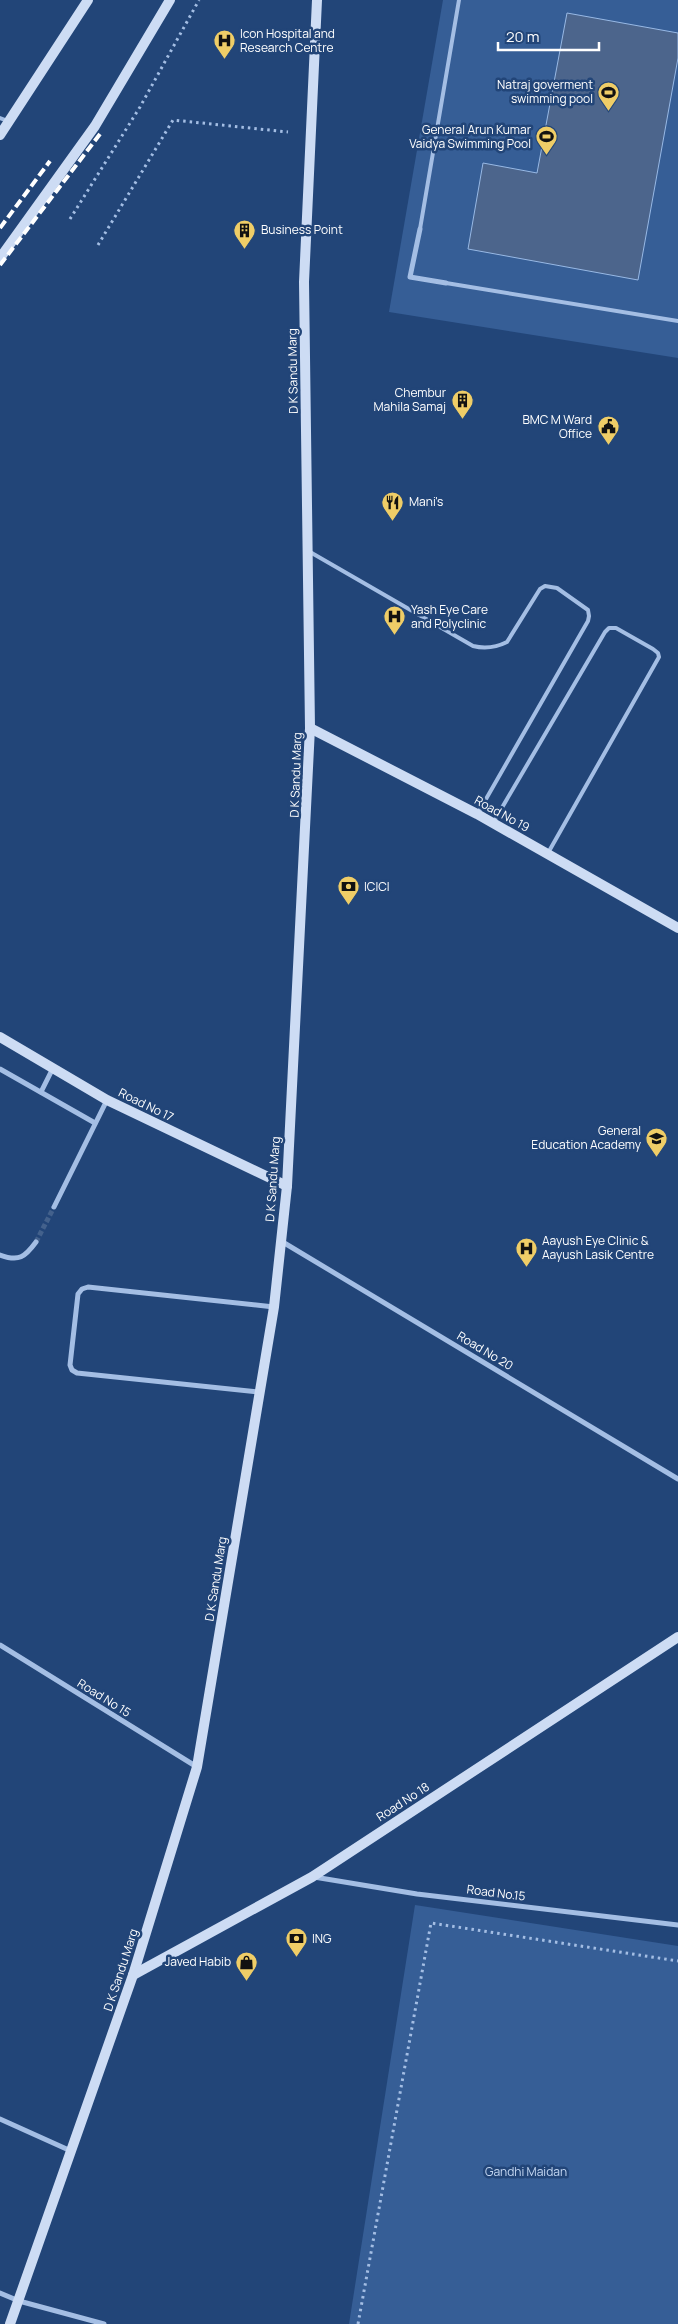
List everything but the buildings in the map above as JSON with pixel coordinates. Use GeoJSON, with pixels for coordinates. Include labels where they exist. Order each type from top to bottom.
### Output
{"type":"FeatureCollection","features":[{"type":"Feature","properties":{"kind":"main road"},"geometry":{"type":"LineString","coordinates":[[0,135],[88,0]]}},
{"type":"Feature","properties":{"kind":"main road"},"geometry":{"type":"LineString","coordinates":[[0,258],[95,126],[170,0]]}},
{"type":"Feature","properties":{"kind":"main road","name":"D K Sandu Marg"},"geometry":{"type":"LineString","coordinates":[[10,2324],[133,1976],[198,1767],[274,1307],[287,1186],[310,728],[304,282],[317,0]]}},
{"type":"Feature","properties":{"kind":"main road","name":"Road No 19"},"geometry":{"type":"LineString","coordinates":[[310,728],[494,823],[678,928]]}},
{"type":"Feature","properties":{"kind":"main road","name":"Road No 17"},"geometry":{"type":"LineString","coordinates":[[0,1037],[107,1100],[287,1186]]}},
{"type":"Feature","properties":{"kind":"main road","name":"Road No 18"},"geometry":{"type":"LineString","coordinates":[[133,1976],[312,1877],[678,1637]]}},
{"type":"Feature","properties":{"kind":"street"},"geometry":{"type":"LineString","coordinates":[[420,229],[410,277],[446,284]]}},
{"type":"Feature","properties":{"kind":"street"},"geometry":{"type":"LineString","coordinates":[[41,1092],[53,1068]]}},
{"type":"Feature","properties":{"kind":"street"},"geometry":{"type":"LineString","coordinates":[[0,1069],[95,1123]]}},
{"type":"Feature","properties":{"kind":"street"},"geometry":{"type":"LineString","coordinates":[[54,1207],[107,1100]]}},
{"type":"Feature","properties":{"kind":"street","name":"Road No 20"},"geometry":{"type":"LineString","coordinates":[[281,1241],[678,1478]]}},
{"type":"Feature","properties":{"kind":"street"},"geometry":{"type":"LineString","coordinates":[[0,1255],[18,1259],[25,1256],[36,1242]]}},
{"type":"Feature","properties":{"kind":"street"},"geometry":{"type":"LineString","coordinates":[[260,1392],[77,1373],[72,1370],[70,1365],[78,1294],[82,1289],[88,1288],[274,1307]]}},
{"type":"Feature","properties":{"kind":"street","name":"Road No 15"},"geometry":{"type":"LineString","coordinates":[[0,1645],[198,1767]]}},
{"type":"Feature","properties":{"kind":"street","name":"Road No.15"},"geometry":{"type":"LineString","coordinates":[[312,1877],[417,1894],[678,1925]]}},
{"type":"Feature","properties":{"kind":"street"},"geometry":{"type":"LineString","coordinates":[[0,2118],[71,2151]]}},
{"type":"Feature","properties":{"kind":"street"},"geometry":{"type":"LineString","coordinates":[[0,2293],[19,2301],[104,2324]]}},
{"type":"Feature","properties":{"kind":"lane"},"geometry":{"type":"LineString","coordinates":[[420,229],[460,0]]}},
{"type":"Feature","properties":{"kind":"lane"},"geometry":{"type":"LineString","coordinates":[[0,118],[10,122]]}},
{"type":"Feature","properties":{"kind":"lane"},"geometry":{"type":"LineString","coordinates":[[446,284],[678,321]]}},
{"type":"Feature","properties":{"kind":"lane"},"geometry":{"type":"LineString","coordinates":[[308,551],[473,646],[484,649],[506,642],[540,589],[545,586],[557,588],[588,610],[590,616],[588,622],[477,814]]}},
{"type":"Feature","properties":{"kind":"lane"},"geometry":{"type":"LineString","coordinates":[[494,823],[609,628],[616,628],[653,649],[658,653],[658,660],[548,854]]}},
{"type":"Feature","properties":{"kind":"path"},"geometry":{"type":"LineString","coordinates":[[70,219],[140,107],[199,0]]}},
{"type":"Feature","properties":{"kind":"path"},"geometry":{"type":"LineString","coordinates":[[98,245],[173,120],[311,134]]}},
{"type":"Feature","properties":{"kind":"path"},"geometry":{"type":"LineString","coordinates":[[358,2324],[431,1923],[678,1961]]}},
{"type":"Feature","properties":{"kind":"green space","name":"General Arun Kumar Vaidya Swimming Pool"},"geometry":{"type":"Polygon","coordinates":[[[443,0],[678,0],[678,358],[389,312],[443,0]]]}},
{"type":"Feature","properties":{"kind":"green space","name":"Gandhi Maidan"},"geometry":{"type":"Polygon","coordinates":[[[415,1905],[678,1946],[678,2324],[349,2324],[415,1905]]]}},
{"type":"Feature","properties":{"kind":"shaded area","name":"Natraj goverment swimming pool"},"geometry":{"type":"Polygon","coordinates":[[[567,13],[678,33],[678,58],[638,280],[468,249],[483,163],[537,173],[567,13]]]}},
{"type":"Feature","properties":{"kind":"tunnel"},"geometry":{"type":"LineString","coordinates":[[36,1242],[54,1207]]}},
{"type":"Feature","properties":{"kind":"railway"},"geometry":{"type":"LineString","coordinates":[[0,265],[100,134]]}},
{"type":"Feature","properties":{"kind":"railway"},"geometry":{"type":"LineString","coordinates":[[0,228],[50,161]]}},
{"type":"Feature","properties":{"kind":"place","name":"Icon Hospital and Research Centre"},"geometry":{"type":"Point","coordinates":[224,60]}},
{"type":"Feature","properties":{"kind":"place","name":"Natraj goverment swimming pool"},"geometry":{"type":"Point","coordinates":[609,111]}},
{"type":"Feature","properties":{"kind":"place","name":"General Arun Kumar Vaidya Swimming Pool"},"geometry":{"type":"Point","coordinates":[547,156]}},
{"type":"Feature","properties":{"kind":"place","name":"Business Point"},"geometry":{"type":"Point","coordinates":[245,249]}},
{"type":"Feature","properties":{"kind":"place","name":"Chembur Mahila Samaj"},"geometry":{"type":"Point","coordinates":[462,419]}},
{"type":"Feature","properties":{"kind":"place","name":"BMC M Ward Office"},"geometry":{"type":"Point","coordinates":[608,446]}},
{"type":"Feature","properties":{"kind":"place","name":"Mani's"},"geometry":{"type":"Point","coordinates":[393,521]}},
{"type":"Feature","properties":{"kind":"place","name":"Yash Eye Care and Polyclinic"},"geometry":{"type":"Point","coordinates":[395,636]}},
{"type":"Feature","properties":{"kind":"place","name":"ICICI"},"geometry":{"type":"Point","coordinates":[348,906]}},
{"type":"Feature","properties":{"kind":"place","name":"General Education Academy"},"geometry":{"type":"Point","coordinates":[657,1157]}},
{"type":"Feature","properties":{"kind":"place","name":"Aayush Eye Clinic & Aayush Lasik Centre"},"geometry":{"type":"Point","coordinates":[526,1267]}},
{"type":"Feature","properties":{"kind":"place","name":"ING"},"geometry":{"type":"Point","coordinates":[296,1958]}},
{"type":"Feature","properties":{"kind":"place","name":"Javed Habib"},"geometry":{"type":"Point","coordinates":[247,1981]}}]}
